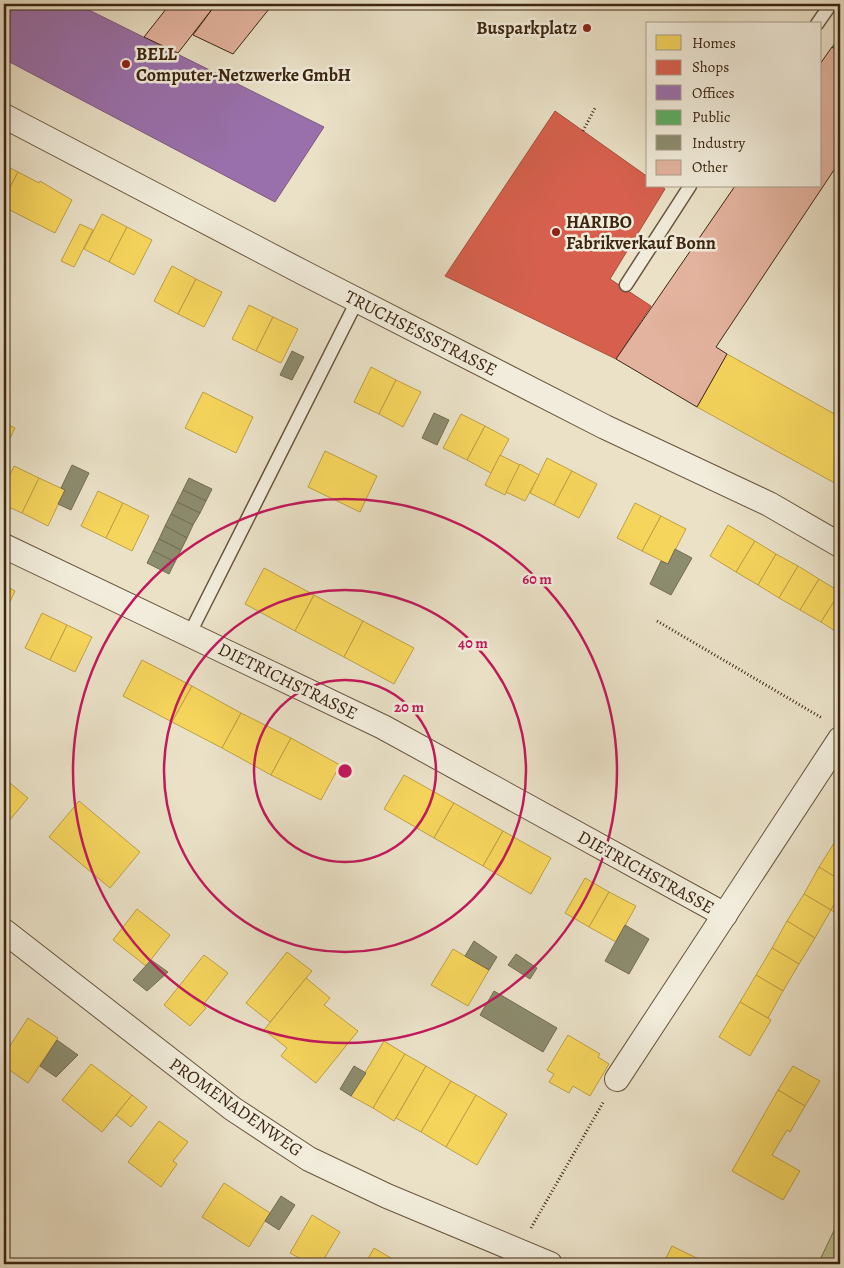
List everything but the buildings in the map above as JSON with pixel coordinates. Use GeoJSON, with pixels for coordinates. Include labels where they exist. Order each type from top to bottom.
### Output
{"type":"FeatureCollection","features":[{"type":"Feature","properties":{"kind":"street","name":"TRUCHSESSSTRASSE"},"geometry":{"type":"LineString","coordinates":[[4,116],[605,427],[768,504],[840,545]]}},
{"type":"Feature","properties":{"kind":"street","name":"DIETRICHSTRASSE"},"geometry":{"type":"LineString","coordinates":[[4,546],[190,633],[383,727],[725,915]]}},
{"type":"Feature","properties":{"kind":"street"},"geometry":{"type":"LineString","coordinates":[[617,1079],[840,739]]}},
{"type":"Feature","properties":{"kind":"street","name":"PROMENADENWEG"},"geometry":{"type":"LineString","coordinates":[[4,931],[233,1109],[309,1159],[387,1196],[517,1252],[550,1264]]}},
{"type":"Feature","properties":{"kind":"lane"},"geometry":{"type":"LineString","coordinates":[[818,22],[831,4]]}},
{"type":"Feature","properties":{"kind":"lane"},"geometry":{"type":"LineString","coordinates":[[626,285],[689,188]]}},
{"type":"Feature","properties":{"kind":"lane"},"geometry":{"type":"LineString","coordinates":[[190,633],[358,300]]}},
{"type":"Feature","properties":{"kind":"path"},"geometry":{"type":"LineString","coordinates":[[583,131],[595,108]]}},
{"type":"Feature","properties":{"kind":"path"},"geometry":{"type":"LineString","coordinates":[[657,621],[824,718]]}},
{"type":"Feature","properties":{"kind":"path"},"geometry":{"type":"LineString","coordinates":[[517,1252],[617,1079]]}},
{"type":"Feature","properties":{"kind":"green space"},"geometry":{"type":"Polygon","coordinates":[[[840,1218],[840,1264],[818,1264],[840,1218]]]}},
{"type":"Feature","properties":{"kind":"place","name":"Busparkplatz"},"geometry":{"type":"Point","coordinates":[587,28]}},
{"type":"Feature","properties":{"kind":"place","name":"BELL Computer-Netzwerke GmbH"},"geometry":{"type":"Point","coordinates":[126,64]}},
{"type":"Feature","properties":{"kind":"place","name":"HARIBO Fabrikverkauf Bonn"},"geometry":{"type":"Point","coordinates":[556,232]}}]}
